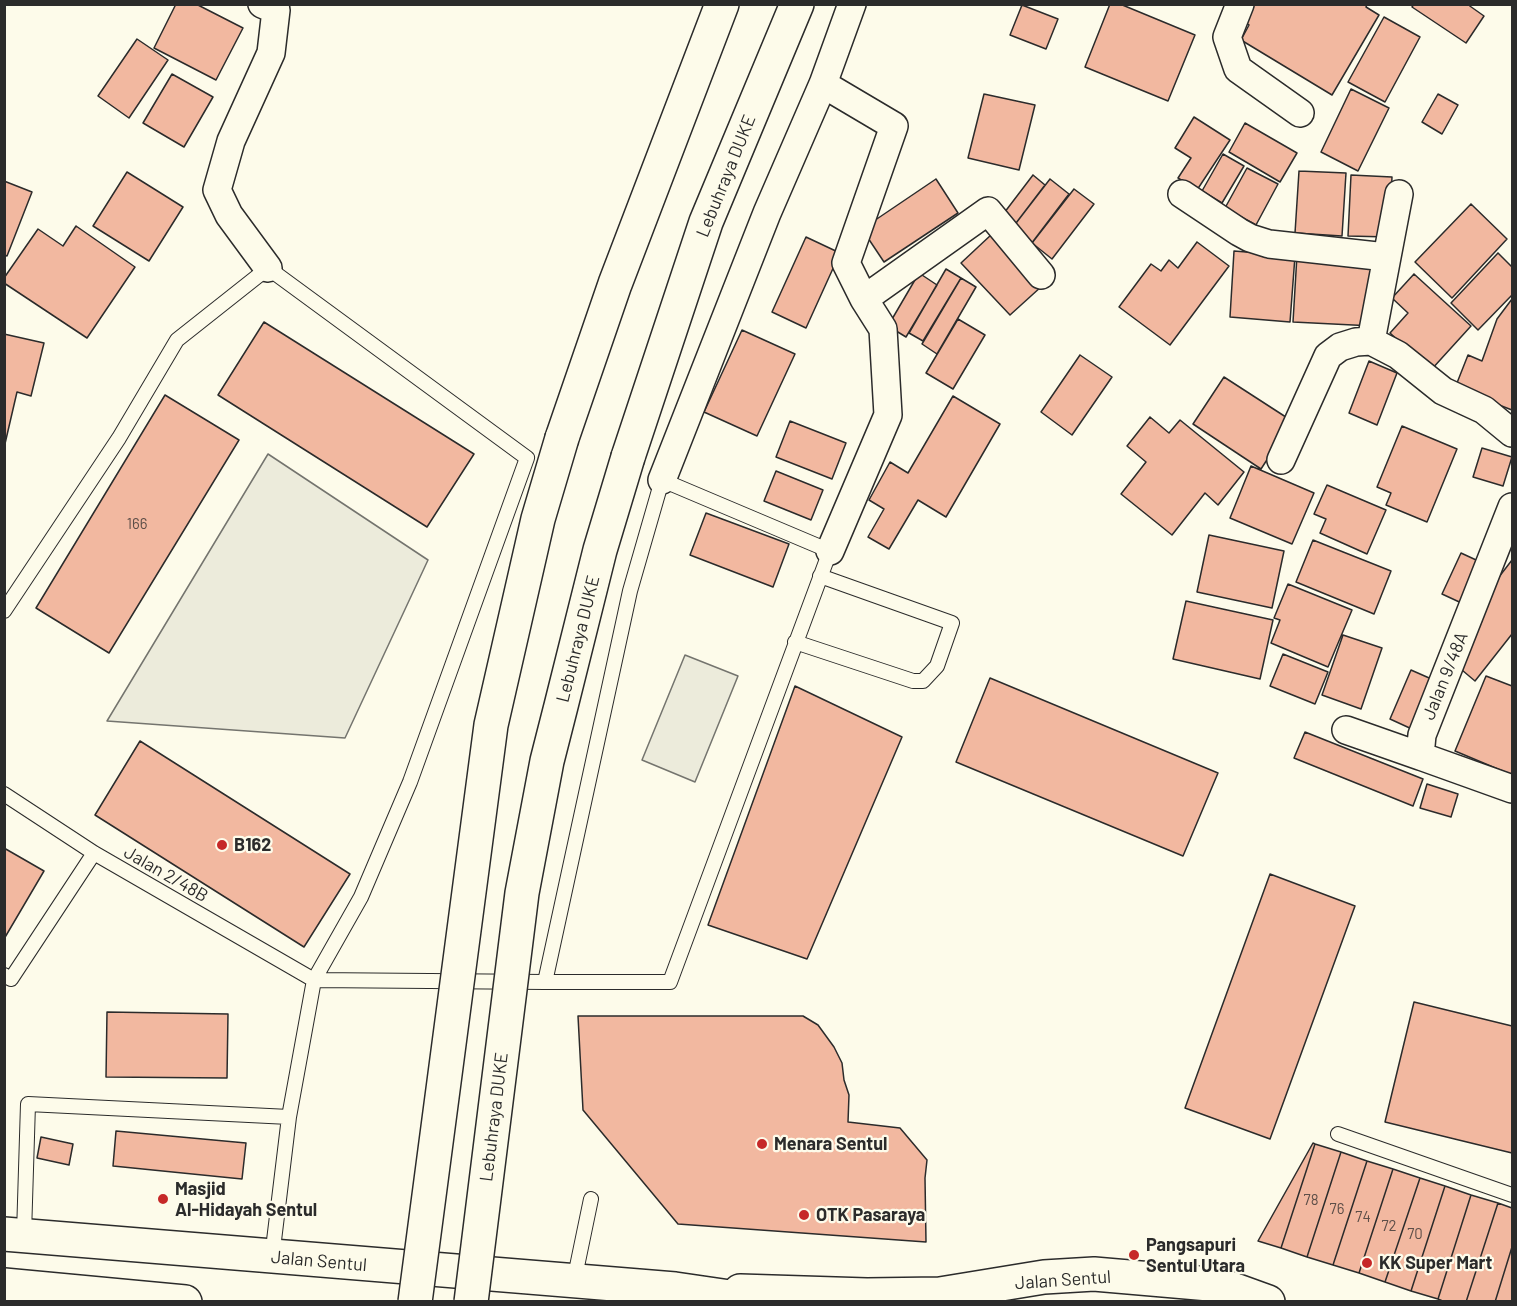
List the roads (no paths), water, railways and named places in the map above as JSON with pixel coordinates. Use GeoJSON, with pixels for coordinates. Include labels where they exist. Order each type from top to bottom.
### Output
{"type":"FeatureCollection","features":[{"type":"Feature","properties":{"kind":"main road"},"geometry":{"type":"LineString","coordinates":[[414,1302],[491,725],[538,519],[562,438],[615,284],[722,4]]}},
{"type":"Feature","properties":{"kind":"main road","name":"Lebuhraya DUKE"},"geometry":{"type":"LineString","coordinates":[[471,1302],[526,871],[547,761],[600,550],[628,457],[706,222],[796,4]]}},
{"type":"Feature","properties":{"kind":"main road","name":"Jalan Sentul"},"geometry":{"type":"LineString","coordinates":[[14,1234],[633,1287],[867,1295],[940,1294],[1044,1277],[1094,1274],[1221,1285],[1268,1302]]}},
{"type":"Feature","properties":{"kind":"main road"},"geometry":{"type":"LineString","coordinates":[[4,1285],[185,1302]]}},
{"type":"Feature","properties":{"kind":"main road"},"geometry":{"type":"LineString","coordinates":[[675,1289],[764,1302]]}},
{"type":"Feature","properties":{"kind":"street"},"geometry":{"type":"LineString","coordinates":[[262,4],[276,10],[271,53],[231,141],[217,190],[229,215],[268,268]]}},
{"type":"Feature","properties":{"kind":"street"},"geometry":{"type":"LineString","coordinates":[[662,480],[767,213],[823,84],[852,4]]}},
{"type":"Feature","properties":{"kind":"street"},"geometry":{"type":"LineString","coordinates":[[1240,4],[1227,37],[1238,69],[1300,113]]}},
{"type":"Feature","properties":{"kind":"street"},"geometry":{"type":"LineString","coordinates":[[823,84],[894,126],[846,263],[883,329],[888,415],[825,564]]}},
{"type":"Feature","properties":{"kind":"street"},"geometry":{"type":"LineString","coordinates":[[1182,194],[1239,232],[1269,244],[1386,257]]}},
{"type":"Feature","properties":{"kind":"street"},"geometry":{"type":"LineString","coordinates":[[1371,341],[1399,194]]}},
{"type":"Feature","properties":{"kind":"street"},"geometry":{"type":"LineString","coordinates":[[864,298],[988,211],[1041,275]]}},
{"type":"Feature","properties":{"kind":"street"},"geometry":{"type":"LineString","coordinates":[[1281,460],[1328,356],[1340,347],[1356,342],[1371,341],[1398,355],[1443,390],[1484,410],[1512,433]]}},
{"type":"Feature","properties":{"kind":"street","name":"Jalan 9/48A"},"geometry":{"type":"LineString","coordinates":[[1419,756],[1422,735],[1512,507]]}},
{"type":"Feature","properties":{"kind":"street"},"geometry":{"type":"LineString","coordinates":[[1346,730],[1512,789]]}},
{"type":"Feature","properties":{"kind":"lane"},"geometry":{"type":"LineString","coordinates":[[4,610],[119,438],[177,340],[268,268],[527,458],[410,782],[361,897],[314,980],[289,1117],[272,1257]]}},
{"type":"Feature","properties":{"kind":"lane"},"geometry":{"type":"LineString","coordinates":[[545,982],[630,591],[662,480],[825,564],[951,623],[937,666],[923,681],[913,681],[795,642]]}},
{"type":"Feature","properties":{"kind":"lane"},"geometry":{"type":"LineString","coordinates":[[314,980],[670,981],[825,564]]}},
{"type":"Feature","properties":{"kind":"lane","name":"Jalan 2/48B"},"geometry":{"type":"LineString","coordinates":[[4,794],[94,853],[314,980]]}},
{"type":"Feature","properties":{"kind":"lane"},"geometry":{"type":"LineString","coordinates":[[4,975],[11,979],[94,853]]}},
{"type":"Feature","properties":{"kind":"lane"},"geometry":{"type":"LineString","coordinates":[[14,1234],[28,1104],[289,1117]]}},
{"type":"Feature","properties":{"kind":"lane"},"geometry":{"type":"LineString","coordinates":[[1338,1134],[1512,1195]]}},
{"type":"Feature","properties":{"kind":"lane"},"geometry":{"type":"LineString","coordinates":[[574,1281],[591,1199]]}},
{"type":"Feature","properties":{"kind":"place","name":"B162"},"geometry":{"type":"Point","coordinates":[222,845]}},
{"type":"Feature","properties":{"kind":"place","name":"Menara Sentul"},"geometry":{"type":"Point","coordinates":[762,1144]}},
{"type":"Feature","properties":{"kind":"place","name":"Masjid Al-Hidayah Sentul"},"geometry":{"type":"Point","coordinates":[163,1199]}},
{"type":"Feature","properties":{"kind":"place","name":"OTK Pasaraya"},"geometry":{"type":"Point","coordinates":[804,1215]}},
{"type":"Feature","properties":{"kind":"place","name":"Pangsapuri Sentul Utara"},"geometry":{"type":"Point","coordinates":[1134,1255]}},
{"type":"Feature","properties":{"kind":"place","name":"KK Super Mart"},"geometry":{"type":"Point","coordinates":[1367,1263]}}]}
